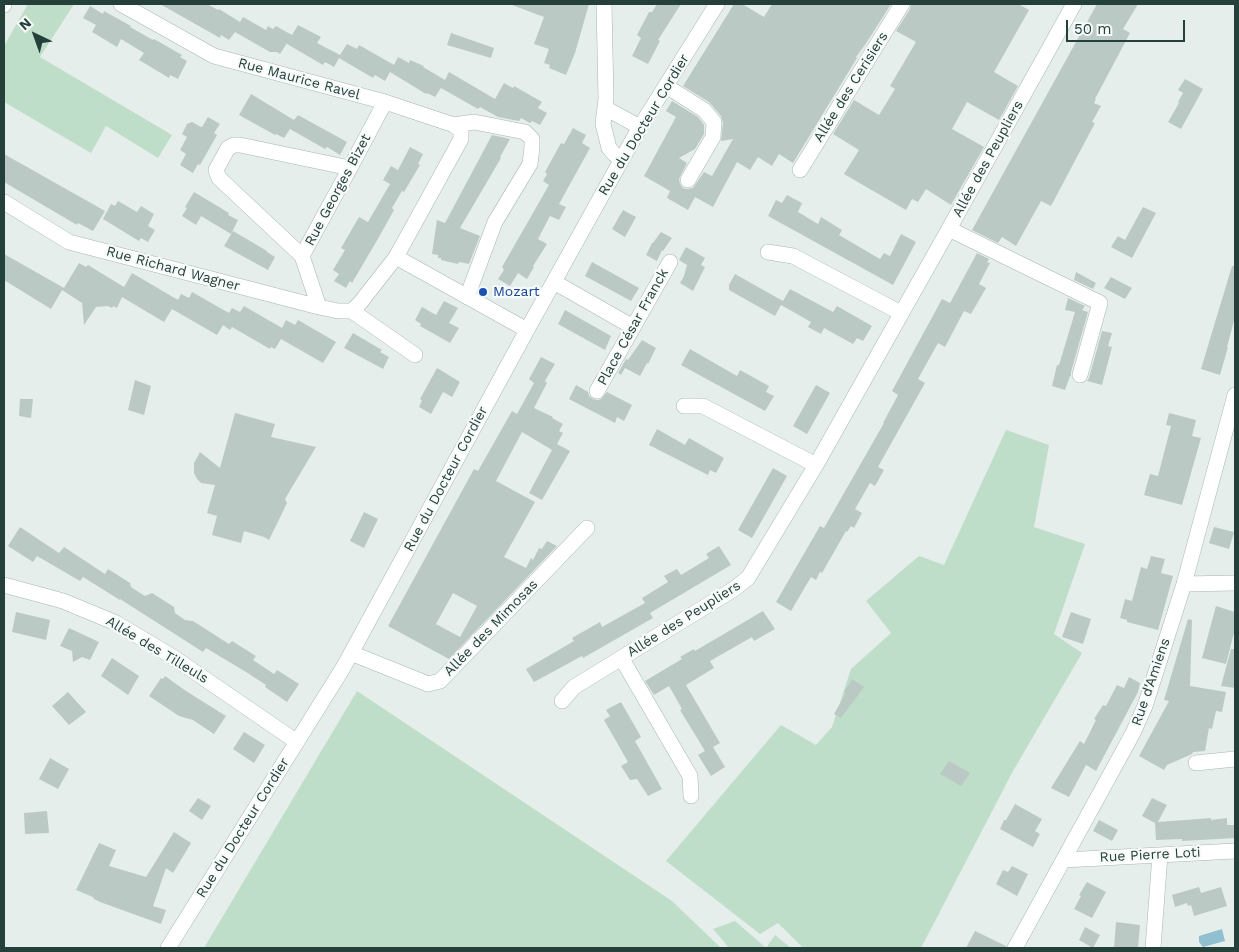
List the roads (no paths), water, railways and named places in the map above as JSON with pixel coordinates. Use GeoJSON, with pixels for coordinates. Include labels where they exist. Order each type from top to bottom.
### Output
{"type":"FeatureCollection","features":[{"type":"Feature","properties":{"kind":"street","name":"Rue Maurice Ravel"},"geometry":{"type":"LineString","coordinates":[[121,4],[214,56],[385,102],[454,125],[474,122],[525,132],[532,139],[530,164],[495,222],[467,297]]}},
{"type":"Feature","properties":{"kind":"street"},"geometry":{"type":"LineString","coordinates":[[604,4],[606,99],[603,124],[609,148],[622,159]]}},
{"type":"Feature","properties":{"kind":"street","name":"Rue du Docteur Cordier"},"geometry":{"type":"LineString","coordinates":[[168,948],[351,653],[640,127],[717,4]]}},
{"type":"Feature","properties":{"kind":"street","name":"Allée des Cerisiers"},"geometry":{"type":"LineString","coordinates":[[800,170],[902,4]]}},
{"type":"Feature","properties":{"kind":"street","name":"Allée des Peupliers"},"geometry":{"type":"LineString","coordinates":[[562,701],[574,687],[734,589],[748,578],[816,465],[1074,4]]}},
{"type":"Feature","properties":{"kind":"street"},"geometry":{"type":"LineString","coordinates":[[666,86],[704,110],[714,122],[713,137],[688,180]]}},
{"type":"Feature","properties":{"kind":"street","name":"Rue Georges Bizet"},"geometry":{"type":"LineString","coordinates":[[319,307],[302,256],[385,102]]}},
{"type":"Feature","properties":{"kind":"street"},"geometry":{"type":"LineString","coordinates":[[605,108],[640,127]]}},
{"type":"Feature","properties":{"kind":"street"},"geometry":{"type":"LineString","coordinates":[[415,355],[352,311],[396,257],[461,139],[461,131],[454,125]]}},
{"type":"Feature","properties":{"kind":"street"},"geometry":{"type":"LineString","coordinates":[[302,256],[219,178],[216,170],[228,148],[234,145],[350,168]]}},
{"type":"Feature","properties":{"kind":"street","name":"Rue Richard Wagner"},"geometry":{"type":"LineString","coordinates":[[4,202],[69,242],[319,307],[338,311],[352,311]]}},
{"type":"Feature","properties":{"kind":"street"},"geometry":{"type":"LineString","coordinates":[[949,229],[1100,303],[1080,375]]}},
{"type":"Feature","properties":{"kind":"street"},"geometry":{"type":"LineString","coordinates":[[768,252],[793,256],[901,313]]}},
{"type":"Feature","properties":{"kind":"street"},"geometry":{"type":"LineString","coordinates":[[396,257],[527,330]]}},
{"type":"Feature","properties":{"kind":"street","name":"Place César Franck"},"geometry":{"type":"LineString","coordinates":[[597,392],[670,262]]}},
{"type":"Feature","properties":{"kind":"street"},"geometry":{"type":"LineString","coordinates":[[554,282],[633,327]]}},
{"type":"Feature","properties":{"kind":"street","name":"Rue d'Amiens"},"geometry":{"type":"LineString","coordinates":[[1015,948],[1133,733],[1145,706],[1184,584],[1234,401]]}},
{"type":"Feature","properties":{"kind":"street"},"geometry":{"type":"LineString","coordinates":[[684,406],[703,406],[816,465]]}},
{"type":"Feature","properties":{"kind":"street","name":"Allée des Mimosas"},"geometry":{"type":"LineString","coordinates":[[351,653],[428,684],[440,681],[587,528]]}},
{"type":"Feature","properties":{"kind":"street"},"geometry":{"type":"LineString","coordinates":[[1184,584],[1235,583]]}},
{"type":"Feature","properties":{"kind":"street","name":"Allée des Tilleuls"},"geometry":{"type":"LineString","coordinates":[[4,585],[64,601],[116,623],[173,657],[297,742]]}},
{"type":"Feature","properties":{"kind":"street"},"geometry":{"type":"LineString","coordinates":[[622,658],[690,776],[690,796]]}},
{"type":"Feature","properties":{"kind":"street"},"geometry":{"type":"LineString","coordinates":[[1196,763],[1235,759]]}},
{"type":"Feature","properties":{"kind":"street","name":"Rue Pierre Loti"},"geometry":{"type":"LineString","coordinates":[[1064,860],[1235,851]]}},
{"type":"Feature","properties":{"kind":"street"},"geometry":{"type":"LineString","coordinates":[[1153,948],[1160,854]]}},
{"type":"Feature","properties":{"kind":"water"},"geometry":{"type":"Polygon","coordinates":[[[1222,929],[1225,941],[1203,947],[1199,942],[1199,936],[1222,929]]]}},
{"type":"Feature","properties":{"kind":"place","name":"Mozart"},"geometry":{"type":"Point","coordinates":[483,292]}}]}
